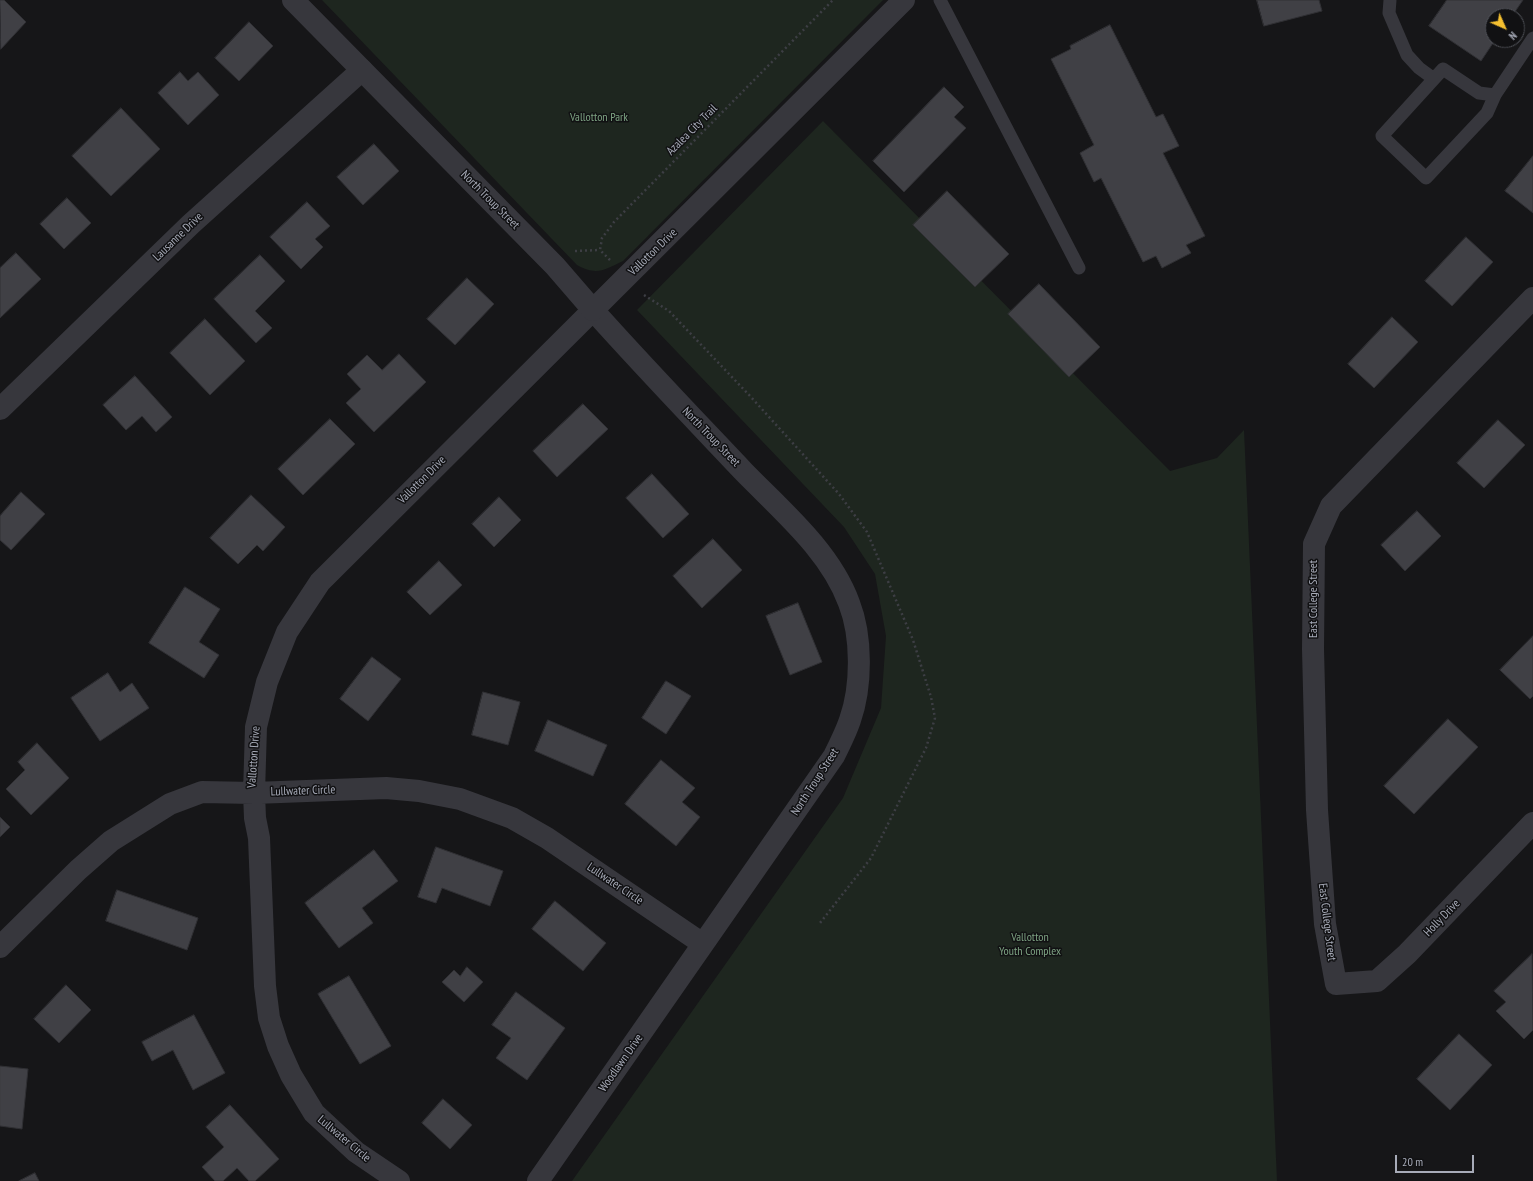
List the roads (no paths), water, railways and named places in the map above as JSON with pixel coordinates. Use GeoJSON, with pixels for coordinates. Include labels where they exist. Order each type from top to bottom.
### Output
{"type":"FeatureCollection","features":[{"type":"Feature","properties":{"kind":"street","name":"North Troup Street"},"geometry":{"type":"LineString","coordinates":[[293,0],[555,266],[636,358],[799,529],[833,569],[850,604],[858,638],[858,667],[855,700],[850,720],[834,756],[703,944]]}},
{"type":"Feature","properties":{"kind":"street","name":"Vallotton Drive"},"geometry":{"type":"LineString","coordinates":[[0,947],[78,870],[111,841],[170,804],[202,792],[254,793],[256,727],[267,682],[287,632],[320,582],[340,560],[627,278],[904,0]]}},
{"type":"Feature","properties":{"kind":"street","name":"Lausanne Drive"},"geometry":{"type":"LineString","coordinates":[[0,409],[191,224],[362,70]]}},
{"type":"Feature","properties":{"kind":"street","name":"East College Street"},"geometry":{"type":"LineString","coordinates":[[1336,984],[1325,924],[1317,810],[1313,649],[1314,544],[1332,506],[1533,298]]}},
{"type":"Feature","properties":{"kind":"street","name":"Lullwater Circle"},"geometry":{"type":"LineString","coordinates":[[399,1181],[356,1152],[314,1113],[291,1075],[278,1046],[269,1018],[265,986],[259,838],[255,818],[254,793],[386,788],[419,791],[460,799],[480,805],[512,818],[547,838],[703,944]]}},
{"type":"Feature","properties":{"kind":"street","name":"Holly Drive"},"geometry":{"type":"LineString","coordinates":[[1336,984],[1377,981],[1407,954],[1533,823]]}},
{"type":"Feature","properties":{"kind":"street","name":"Woodlawn Drive"},"geometry":{"type":"LineString","coordinates":[[538,1181],[703,944]]}},
{"type":"Feature","properties":{"kind":"lane"},"geometry":{"type":"LineString","coordinates":[[940,0],[1079,268]]}},
{"type":"Feature","properties":{"kind":"lane"},"geometry":{"type":"LineString","coordinates":[[1390,0],[1389,13],[1407,55],[1419,68],[1434,79]]}},
{"type":"Feature","properties":{"kind":"lane"},"geometry":{"type":"LineString","coordinates":[[1495,95],[1478,93],[1443,69],[1382,136],[1426,178],[1487,113],[1495,95],[1533,38]]}},
{"type":"Feature","properties":{"kind":"park label","name":"Vallotton Park"},"geometry":{"type":"Point","coordinates":[599,118]}},
{"type":"Feature","properties":{"kind":"park label","name":"Vallotton Youth Complex"},"geometry":{"type":"Point","coordinates":[1030,945]}}]}
